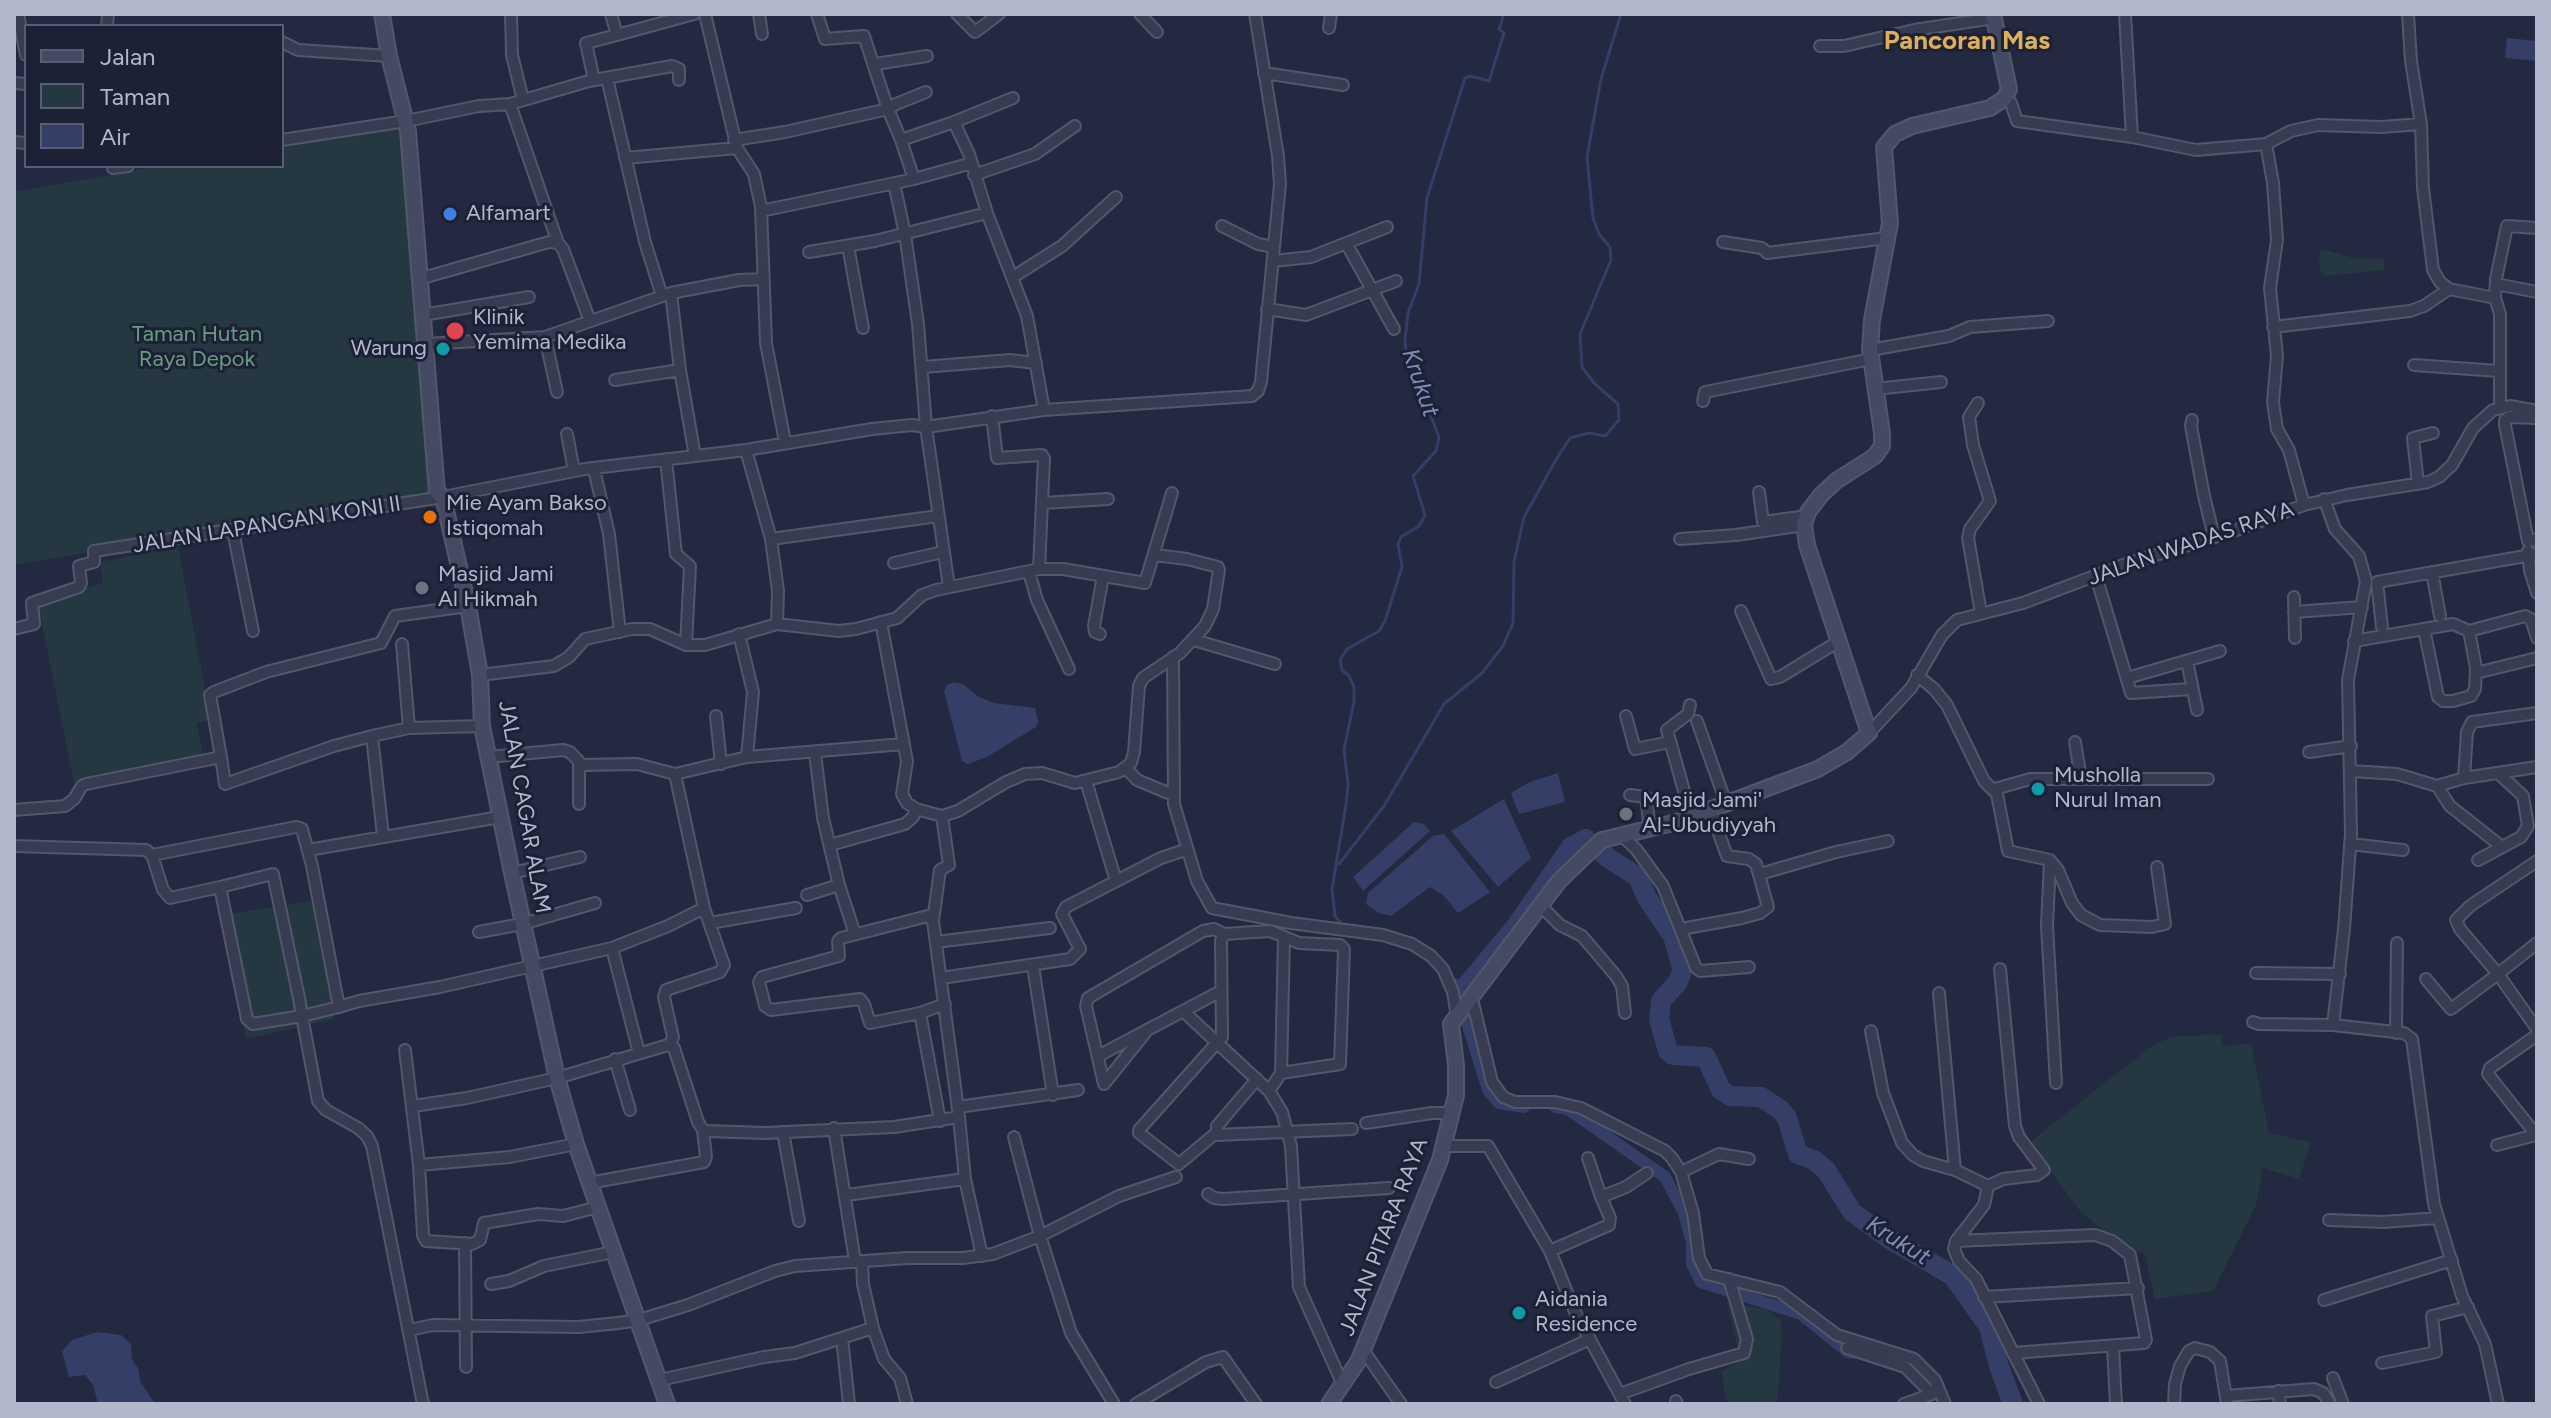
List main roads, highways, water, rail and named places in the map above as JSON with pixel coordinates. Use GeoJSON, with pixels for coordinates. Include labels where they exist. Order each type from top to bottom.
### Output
{"type":"FeatureCollection","features":[{"type":"Feature","properties":{"kind":"main road","name":"JALAN CAGAR ALAM"},"geometry":{"type":"LineString","coordinates":[[382,14],[406,121],[437,492],[443,497],[468,606],[480,675],[482,726],[500,817],[557,1078],[589,1183],[667,1404]]}},
{"type":"Feature","properties":{"kind":"main road","name":"JALAN PITARA RAYA"},"geometry":{"type":"LineString","coordinates":[[1329,1404],[1363,1350],[1425,1201],[1444,1146],[1453,1113],[1457,1077],[1451,1026],[1559,881],[1597,843],[1691,816],[1818,769],[1847,752],[1869,733],[1811,556],[1805,520],[1828,488],[1880,450],[1882,433],[1871,354],[1872,320],[1890,216],[1883,154],[1886,143],[1895,134],[1912,126],[1990,108],[2005,98],[2009,86],[1993,16]]}},
{"type":"Feature","properties":{"kind":"water"},"geometry":{"type":"Polygon","coordinates":[[[2507,38],[2537,41],[2537,61],[2505,58],[2507,38]]]}},
{"type":"Feature","properties":{"kind":"water"},"geometry":{"type":"Polygon","coordinates":[[[954,682],[963,684],[979,697],[994,703],[1035,708],[1036,727],[987,757],[968,764],[962,761],[944,691],[947,685],[954,682]]]}},
{"type":"Feature","properties":{"kind":"water"},"geometry":{"type":"Polygon","coordinates":[[[1558,773],[1565,802],[1519,814],[1511,793],[1530,782],[1558,773]]]}},
{"type":"Feature","properties":{"kind":"water"},"geometry":{"type":"Polygon","coordinates":[[[1504,799],[1531,858],[1498,887],[1451,831],[1504,799]]]}},
{"type":"Feature","properties":{"kind":"water"},"geometry":{"type":"Polygon","coordinates":[[[1414,822],[1424,824],[1430,831],[1363,891],[1353,877],[1414,822]]]}},
{"type":"Feature","properties":{"kind":"water"},"geometry":{"type":"Polygon","coordinates":[[[1444,834],[1490,892],[1458,913],[1444,896],[1430,887],[1391,916],[1379,913],[1366,904],[1368,893],[1433,836],[1444,834]]]}},
{"type":"Feature","properties":{"kind":"water"},"geometry":{"type":"Polygon","coordinates":[[[97,1332],[121,1335],[131,1344],[132,1359],[138,1368],[140,1381],[155,1404],[98,1404],[93,1385],[85,1375],[69,1377],[62,1351],[72,1340],[97,1332]]]}},
{"type":"Feature","properties":{"kind":"waterway","name":"Krukut"},"geometry":{"type":"LineString","coordinates":[[1344,927],[1335,916],[1332,889],[1346,805],[1348,784],[1344,749],[1354,687],[1342,670],[1340,660],[1347,649],[1379,631],[1385,621],[1402,567],[1398,544],[1401,537],[1419,526],[1425,515],[1413,476],[1436,451],[1439,437],[1406,353],[1408,313],[1419,284],[1427,198],[1465,78],[1470,76],[1489,81],[1504,33],[1499,29],[1504,14]]}},
{"type":"Feature","properties":{"kind":"waterway"},"geometry":{"type":"LineString","coordinates":[[1339,864],[1384,806],[1444,704],[1482,673],[1503,646],[1513,623],[1514,562],[1524,517],[1557,458],[1570,438],[1589,433],[1605,436],[1619,420],[1618,404],[1594,383],[1582,367],[1580,334],[1611,260],[1610,247],[1599,234],[1593,218],[1587,157],[1601,79],[1621,14]]}},
{"type":"Feature","properties":{"kind":"waterway","name":"Krukut"},"geometry":{"type":"LineString","coordinates":[[1458,996],[1517,925],[1571,847],[1586,839],[1638,877],[1647,898],[1673,936],[1682,968],[1678,982],[1661,1001],[1659,1019],[1668,1051],[1673,1055],[1706,1057],[1721,1090],[1730,1096],[1761,1097],[1781,1110],[1787,1118],[1798,1154],[1814,1160],[1826,1170],[1852,1212],[1888,1238],[1953,1276],[1989,1327],[2013,1404]]}},
{"type":"Feature","properties":{"kind":"waterway"},"geometry":{"type":"LineString","coordinates":[[1455,984],[1488,1090],[1499,1103],[1524,1107]]}},
{"type":"Feature","properties":{"kind":"waterway"},"geometry":{"type":"LineString","coordinates":[[1555,1107],[1568,1109],[1665,1177],[1684,1213],[1692,1243],[1692,1264],[1701,1282],[1801,1314],[1848,1352],[1855,1353]]}},
{"type":"Feature","properties":{"kind":"place","name":"Alfamart"},"geometry":{"type":"Point","coordinates":[450,214]}},
{"type":"Feature","properties":{"kind":"place","name":"Klinik Yemima Medika"},"geometry":{"type":"Point","coordinates":[455,331]}},
{"type":"Feature","properties":{"kind":"place","name":"Warung"},"geometry":{"type":"Point","coordinates":[443,349]}},
{"type":"Feature","properties":{"kind":"place","name":"Mie Ayam Bakso Istiqomah"},"geometry":{"type":"Point","coordinates":[430,517]}},
{"type":"Feature","properties":{"kind":"place","name":"Masjid Jami Al Hikmah"},"geometry":{"type":"Point","coordinates":[422,588]}},
{"type":"Feature","properties":{"kind":"place","name":"Musholla Nurul Iman"},"geometry":{"type":"Point","coordinates":[2038,789]}},
{"type":"Feature","properties":{"kind":"place","name":"Masjid Jami' Al-Ubudiyyah"},"geometry":{"type":"Point","coordinates":[1626,814]}},
{"type":"Feature","properties":{"kind":"place","name":"Aidania Residence"},"geometry":{"type":"Point","coordinates":[1519,1313]}},
{"type":"Feature","properties":{"kind":"district","name":"Pancoran Mas"},"geometry":{"type":"Point","coordinates":[1967,41]}},
{"type":"Feature","properties":{"kind":"park label","name":"Taman Hutan Raya Depok"},"geometry":{"type":"Point","coordinates":[197,348]}}]}
